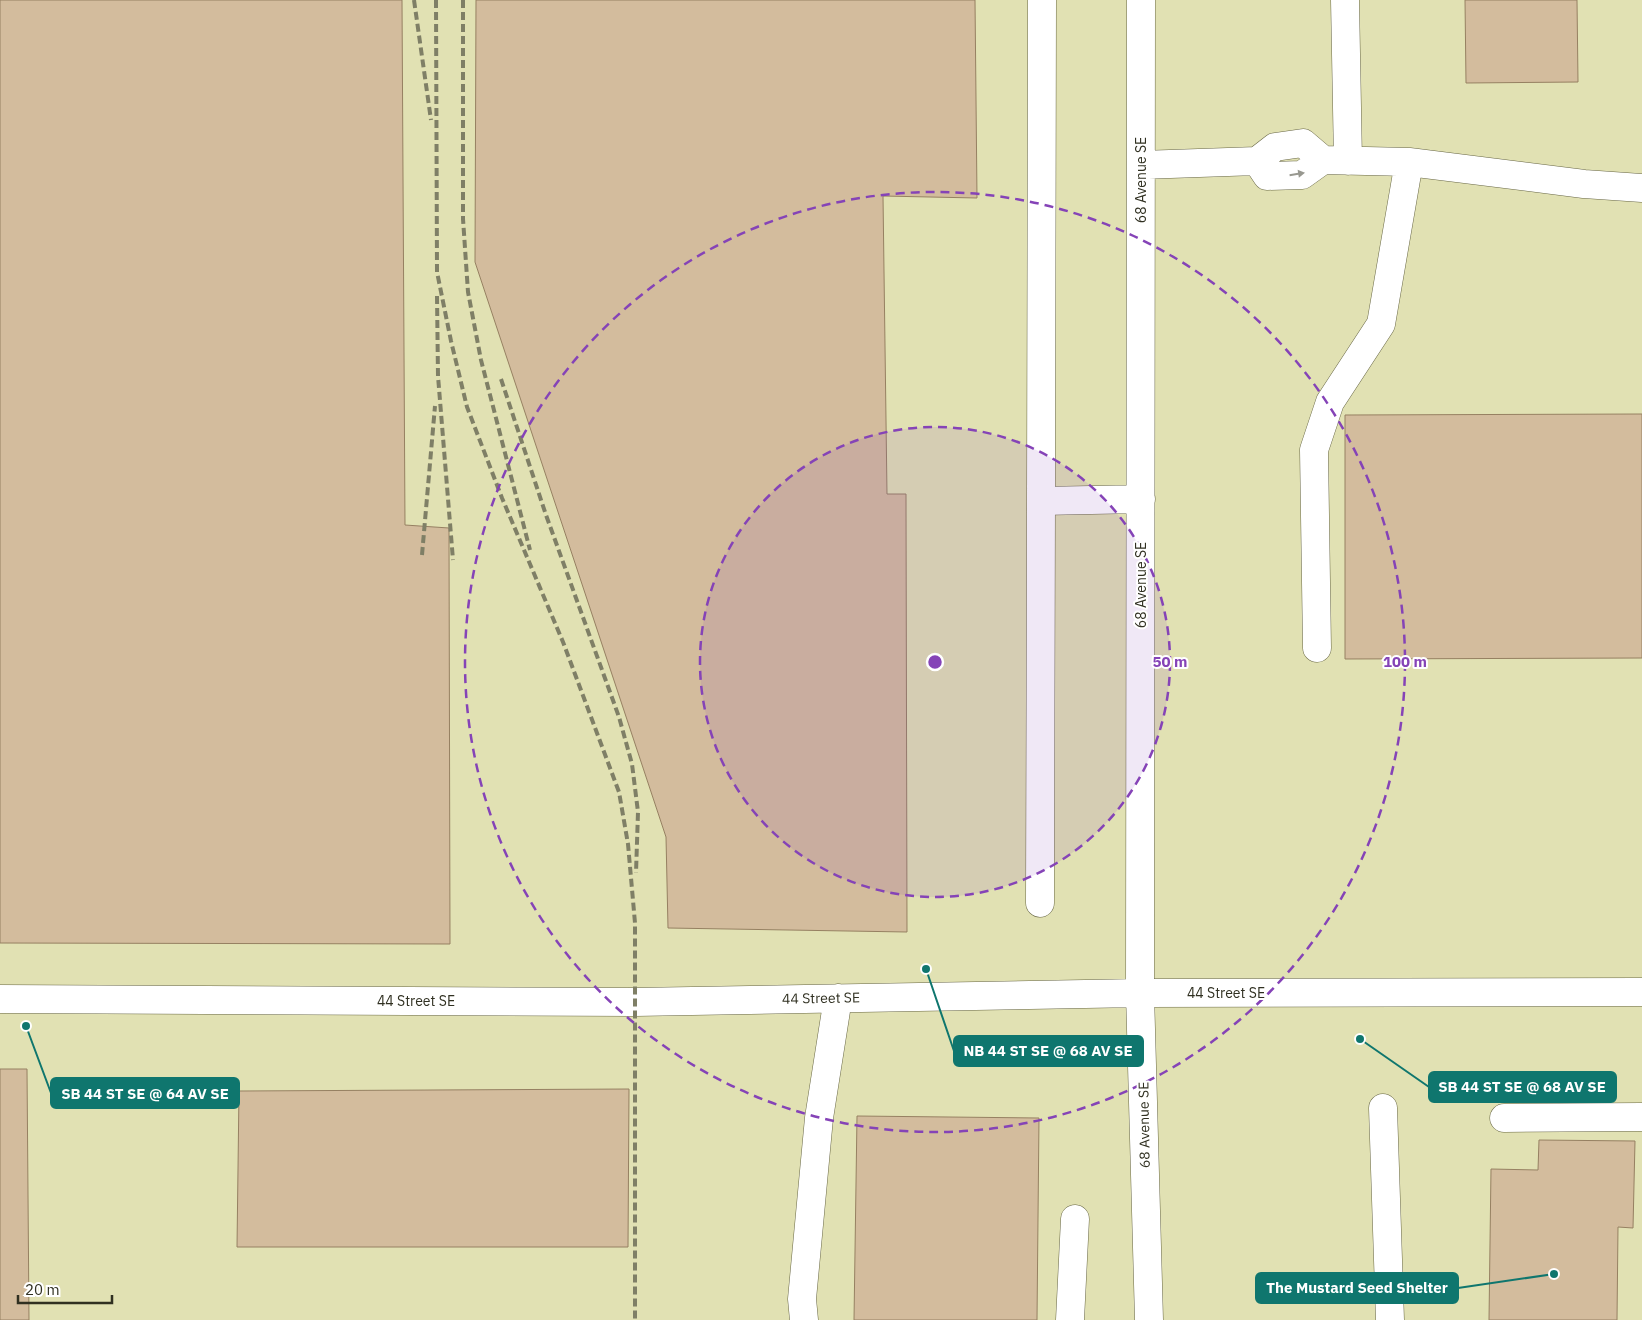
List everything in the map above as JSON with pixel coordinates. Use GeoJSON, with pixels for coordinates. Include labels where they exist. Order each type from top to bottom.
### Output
{"type":"FeatureCollection","features":[{"type":"Feature","properties":{"kind":"street"},"geometry":{"type":"LineString","coordinates":[[1040,903],[1042,0]]}},
{"type":"Feature","properties":{"kind":"street","name":"68 Avenue SE"},"geometry":{"type":"LineString","coordinates":[[1141,0],[1140,993],[1149,1320]]}},
{"type":"Feature","properties":{"kind":"street"},"geometry":{"type":"LineString","coordinates":[[1336,161],[1345,0]]}},
{"type":"Feature","properties":{"kind":"street"},"geometry":{"type":"LineString","coordinates":[[1141,165],[1257,161],[1267,176],[1302,175],[1336,161],[1409,162],[1584,184],[1642,188]]}},
{"type":"Feature","properties":{"kind":"street"},"geometry":{"type":"LineString","coordinates":[[1318,648],[1314,450],[1330,402],[1381,324],[1409,162]]}},
{"type":"Feature","properties":{"kind":"street"},"geometry":{"type":"LineString","coordinates":[[1041,501],[1141,499]]}},
{"type":"Feature","properties":{"kind":"street","name":"44 Street SE"},"geometry":{"type":"LineString","coordinates":[[0,999],[635,1002],[1140,993],[1642,992]]}},
{"type":"Feature","properties":{"kind":"street"},"geometry":{"type":"LineString","coordinates":[[804,1320],[802,1299],[819,1118],[838,998]]}},
{"type":"Feature","properties":{"kind":"street"},"geometry":{"type":"LineString","coordinates":[[1383,1108],[1390,1320]]}},
{"type":"Feature","properties":{"kind":"street"},"geometry":{"type":"LineString","coordinates":[[1504,1118],[1642,1117]]}},
{"type":"Feature","properties":{"kind":"street"},"geometry":{"type":"LineString","coordinates":[[1070,1320],[1075,1219]]}},
{"type":"Feature","properties":{"kind":"shaded area"},"geometry":{"type":"Polygon","coordinates":[[[0,0],[1642,0],[1642,1320],[0,1320],[0,0]]]}},
{"type":"Feature","properties":{"kind":"building"},"geometry":{"type":"Polygon","coordinates":[[[0,0],[402,0],[405,525],[449,528],[450,944],[0,943],[0,0]]]}},
{"type":"Feature","properties":{"kind":"building"},"geometry":{"type":"Polygon","coordinates":[[[476,0],[975,0],[977,198],[883,196],[887,494],[906,494],[907,932],[668,928],[666,837],[475,262],[476,0]]]}},
{"type":"Feature","properties":{"kind":"building"},"geometry":{"type":"Polygon","coordinates":[[[1465,0],[1577,0],[1578,82],[1466,83],[1465,0]]]}},
{"type":"Feature","properties":{"kind":"building"},"geometry":{"type":"Polygon","coordinates":[[[1642,414],[1642,658],[1345,659],[1345,415],[1642,414]]]}},
{"type":"Feature","properties":{"kind":"building"},"geometry":{"type":"Polygon","coordinates":[[[0,1069],[27,1069],[29,1320],[0,1320],[0,1069]]]}},
{"type":"Feature","properties":{"kind":"building"},"geometry":{"type":"Polygon","coordinates":[[[629,1089],[628,1247],[237,1247],[239,1091],[629,1089]]]}},
{"type":"Feature","properties":{"kind":"building"},"geometry":{"type":"Polygon","coordinates":[[[857,1116],[1039,1118],[1037,1320],[854,1320],[857,1116]]]}},
{"type":"Feature","properties":{"kind":"building"},"geometry":{"type":"Polygon","coordinates":[[[1539,1140],[1635,1141],[1633,1228],[1618,1227],[1617,1320],[1489,1320],[1491,1169],[1538,1170],[1539,1140]]]}},
{"type":"Feature","properties":{"kind":"railway"},"geometry":{"type":"LineString","coordinates":[[414,0],[431,120]]}},
{"type":"Feature","properties":{"kind":"railway"},"geometry":{"type":"LineString","coordinates":[[436,0],[437,272],[451,341],[467,407],[502,498],[563,642],[619,792],[628,844],[635,923],[635,1320]]}},
{"type":"Feature","properties":{"kind":"railway"},"geometry":{"type":"LineString","coordinates":[[463,0],[463,219],[468,292],[481,360],[530,550]]}},
{"type":"Feature","properties":{"kind":"railway"},"geometry":{"type":"LineString","coordinates":[[437,296],[438,376],[453,560]]}},
{"type":"Feature","properties":{"kind":"railway"},"geometry":{"type":"LineString","coordinates":[[501,379],[546,515],[619,717],[632,764],[638,812],[636,873]]}},
{"type":"Feature","properties":{"kind":"railway"},"geometry":{"type":"LineString","coordinates":[[422,555],[435,406]]}},
{"type":"Feature","properties":{"kind":"place","name":"NB 44 ST SE @ 68 AV SE"},"geometry":{"type":"Point","coordinates":[926,969]}},
{"type":"Feature","properties":{"kind":"place","name":"SB 44 ST SE @ 64 AV SE"},"geometry":{"type":"Point","coordinates":[26,1026]}},
{"type":"Feature","properties":{"kind":"place","name":"SB 44 ST SE @ 68 AV SE"},"geometry":{"type":"Point","coordinates":[1360,1039]}},
{"type":"Feature","properties":{"kind":"place","name":"The Mustard Seed Shelter"},"geometry":{"type":"Point","coordinates":[1554,1274]}}]}
